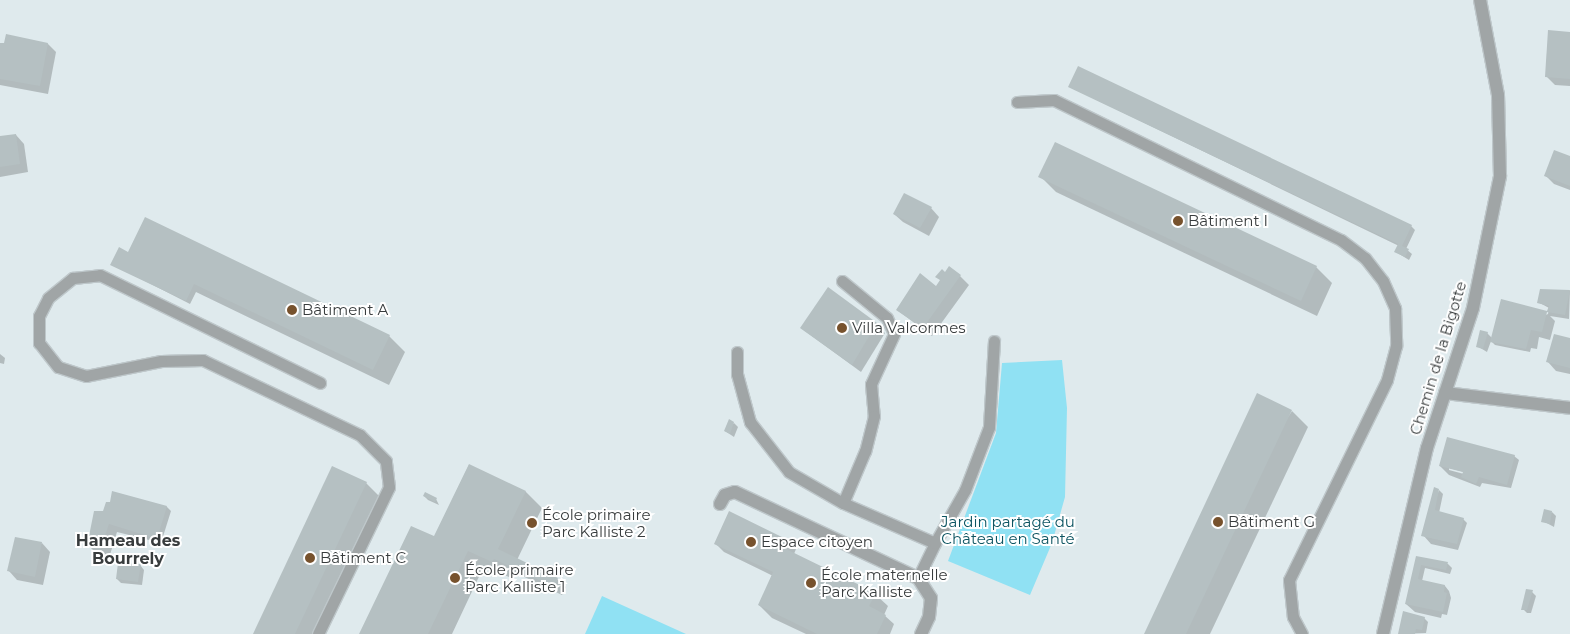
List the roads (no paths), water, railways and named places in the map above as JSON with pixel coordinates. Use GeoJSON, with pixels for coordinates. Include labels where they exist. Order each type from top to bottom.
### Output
{"type":"FeatureCollection","features":[{"type":"Feature","properties":{"kind":"street","name":"Chemin de la Bigotte"},"geometry":{"type":"LineString","coordinates":[[1383,634],[1427,448],[1473,308],[1500,176],[1498,95],[1480,0]]}},
{"type":"Feature","properties":{"kind":"street"},"geometry":{"type":"LineString","coordinates":[[1445,393],[1570,408]]}},
{"type":"Feature","properties":{"kind":"street"},"geometry":{"type":"LineString","coordinates":[[720,504],[725,494],[736,492],[918,578],[931,598],[929,617],[921,634]]}},
{"type":"Feature","properties":{"kind":"lane"},"geometry":{"type":"LineString","coordinates":[[1018,102],[1054,100],[1342,240],[1365,258],[1383,281],[1394,308],[1396,346],[1387,380],[1289,580],[1293,617],[1302,634]]}},
{"type":"Feature","properties":{"kind":"lane"},"geometry":{"type":"LineString","coordinates":[[318,634],[389,487],[386,461],[360,435],[203,360],[161,362],[86,376],[58,367],[39,343],[39,316],[48,298],[73,278],[100,275],[320,384]]}},
{"type":"Feature","properties":{"kind":"lane"},"geometry":{"type":"LineString","coordinates":[[842,281],[886,318],[894,334],[871,384],[874,416],[865,451],[842,504]]}},
{"type":"Feature","properties":{"kind":"lane"},"geometry":{"type":"LineString","coordinates":[[918,578],[965,490],[989,427],[994,341]]}},
{"type":"Feature","properties":{"kind":"lane"},"geometry":{"type":"LineString","coordinates":[[737,352],[737,374],[750,422],[789,472],[842,504],[935,543]]}},
{"type":"Feature","properties":{"kind":"place","name":"Bâtiment I"},"geometry":{"type":"Point","coordinates":[1178,221]}},
{"type":"Feature","properties":{"kind":"place","name":"Bâtiment A"},"geometry":{"type":"Point","coordinates":[292,310]}},
{"type":"Feature","properties":{"kind":"place","name":"Villa Valcormes"},"geometry":{"type":"Point","coordinates":[842,328]}},
{"type":"Feature","properties":{"kind":"place","name":"Bâtiment G"},"geometry":{"type":"Point","coordinates":[1218,522]}},
{"type":"Feature","properties":{"kind":"place","name":"École primaire Parc Kalliste 2"},"geometry":{"type":"Point","coordinates":[532,523]}},
{"type":"Feature","properties":{"kind":"place","name":"Espace citoyen"},"geometry":{"type":"Point","coordinates":[751,542]}},
{"type":"Feature","properties":{"kind":"place","name":"Bâtiment C"},"geometry":{"type":"Point","coordinates":[310,558]}},
{"type":"Feature","properties":{"kind":"place","name":"École primaire Parc Kalliste 1"},"geometry":{"type":"Point","coordinates":[455,578]}},
{"type":"Feature","properties":{"kind":"place","name":"École maternelle Parc Kalliste"},"geometry":{"type":"Point","coordinates":[811,583]}},
{"type":"Feature","properties":{"kind":"district","name":"Hameau des Bourrely"},"geometry":{"type":"Point","coordinates":[128,550]}},
{"type":"Feature","properties":{"kind":"park label","name":"Jardin partagé du Château en Santé"},"geometry":{"type":"Point","coordinates":[1008,530]}}]}
